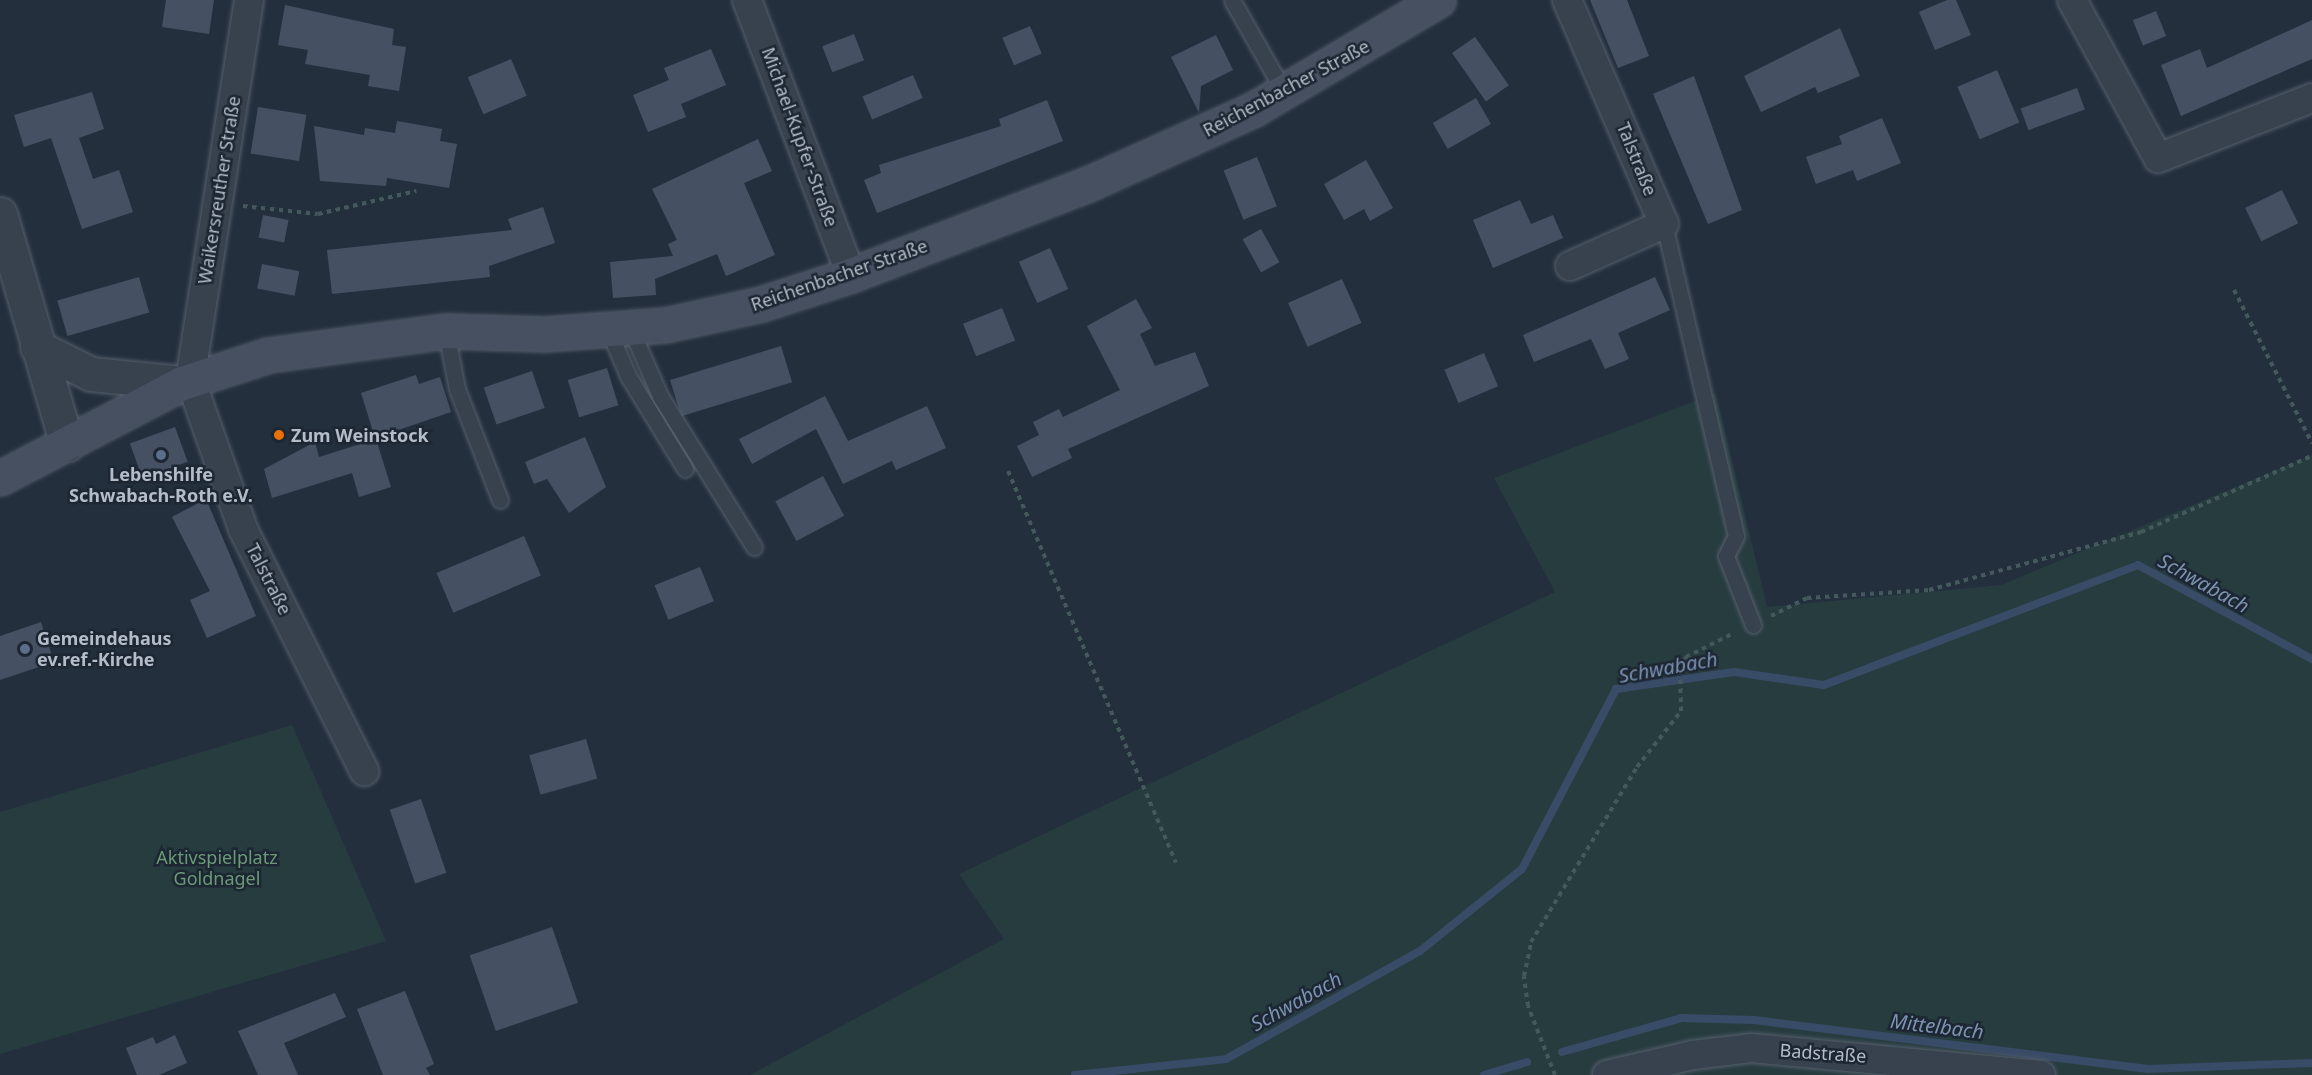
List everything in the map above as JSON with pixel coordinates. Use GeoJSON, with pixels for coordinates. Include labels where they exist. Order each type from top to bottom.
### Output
{"type":"FeatureCollection","features":[{"type":"Feature","properties":{"kind":"main road","name":"Reichenbacher Straße"},"geometry":{"type":"LineString","coordinates":[[0,478],[186,381],[268,355],[446,331],[545,334],[619,328],[761,304],[851,275],[1086,185],[1284,92],[1438,0]]}},
{"type":"Feature","properties":{"kind":"street","name":"Waikersreuther Straße"},"geometry":{"type":"LineString","coordinates":[[186,381],[249,0]]}},
{"type":"Feature","properties":{"kind":"street","name":"Michael-Kupfer-Straße"},"geometry":{"type":"LineString","coordinates":[[747,0],[851,275]]}},
{"type":"Feature","properties":{"kind":"street","name":"Talstraße"},"geometry":{"type":"LineString","coordinates":[[1567,0],[1664,224]]}},
{"type":"Feature","properties":{"kind":"street"},"geometry":{"type":"LineString","coordinates":[[2072,0],[2158,158],[2312,98]]}},
{"type":"Feature","properties":{"kind":"street"},"geometry":{"type":"LineString","coordinates":[[0,214],[67,444]]}},
{"type":"Feature","properties":{"kind":"street"},"geometry":{"type":"LineString","coordinates":[[1570,266],[1664,224]]}},
{"type":"Feature","properties":{"kind":"street"},"geometry":{"type":"LineString","coordinates":[[37,347],[92,374],[186,381]]}},
{"type":"Feature","properties":{"kind":"street","name":"Talstraße"},"geometry":{"type":"LineString","coordinates":[[186,381],[243,529],[364,771]]}},
{"type":"Feature","properties":{"kind":"street","name":"Badstraße"},"geometry":{"type":"LineString","coordinates":[[1607,1075],[1693,1055],[1751,1048],[2041,1075]]}},
{"type":"Feature","properties":{"kind":"lane"},"geometry":{"type":"LineString","coordinates":[[1232,0],[1284,92]]}},
{"type":"Feature","properties":{"kind":"lane"},"geometry":{"type":"LineString","coordinates":[[1664,224],[1736,536],[1726,556],[1753,625]]}},
{"type":"Feature","properties":{"kind":"lane"},"geometry":{"type":"LineString","coordinates":[[619,328],[628,375],[685,469]]}},
{"type":"Feature","properties":{"kind":"lane"},"geometry":{"type":"LineString","coordinates":[[619,328],[754,547]]}},
{"type":"Feature","properties":{"kind":"lane"},"geometry":{"type":"LineString","coordinates":[[446,331],[457,389],[500,500]]}},
{"type":"Feature","properties":{"kind":"path"},"geometry":{"type":"LineString","coordinates":[[217,202],[318,214],[416,191]]}},
{"type":"Feature","properties":{"kind":"path"},"geometry":{"type":"LineString","coordinates":[[2234,290],[2312,443]]}},
{"type":"Feature","properties":{"kind":"path"},"geometry":{"type":"LineString","coordinates":[[1555,1075],[1528,1006],[1524,976],[1531,942],[1637,768],[1680,711],[1682,699],[1680,668],[1696,649],[1808,598],[1929,590],[2141,532],[2312,456]]}},
{"type":"Feature","properties":{"kind":"path"},"geometry":{"type":"LineString","coordinates":[[1008,471],[1176,863]]}},
{"type":"Feature","properties":{"kind":"green space"},"geometry":{"type":"Polygon","coordinates":[[[1716,393],[1767,607],[2001,585],[2312,455],[2312,1075],[750,1075],[1004,939],[959,874],[1555,592],[1494,478],[1716,393]]]}},
{"type":"Feature","properties":{"kind":"green space","name":"Aktivspielplatz Goldnagel"},"geometry":{"type":"Polygon","coordinates":[[[292,725],[386,941],[0,1054],[0,812],[292,725]]]}},
{"type":"Feature","properties":{"kind":"building"},"geometry":{"type":"Polygon","coordinates":[[[166,0],[214,0],[209,34],[162,27],[166,0]]]}},
{"type":"Feature","properties":{"kind":"building"},"geometry":{"type":"Polygon","coordinates":[[[1590,0],[1627,0],[1649,56],[1618,68],[1590,0]]]}},
{"type":"Feature","properties":{"kind":"building"},"geometry":{"type":"Polygon","coordinates":[[[1947,0],[1956,0],[1971,35],[1935,50],[1919,12],[1947,0]]]}},
{"type":"Feature","properties":{"kind":"building"},"geometry":{"type":"Polygon","coordinates":[[[285,5],[394,29],[392,45],[406,47],[399,91],[368,86],[370,75],[305,64],[308,50],[278,45],[285,5]]]}},
{"type":"Feature","properties":{"kind":"building"},"geometry":{"type":"Polygon","coordinates":[[[2156,11],[2166,36],[2143,45],[2133,20],[2156,11]]]}},
{"type":"Feature","properties":{"kind":"building"},"geometry":{"type":"Polygon","coordinates":[[[2312,20],[2312,59],[2181,116],[2161,65],[2200,49],[2207,68],[2312,20]]]}},
{"type":"Feature","properties":{"kind":"building"},"geometry":{"type":"Polygon","coordinates":[[[1030,26],[1042,54],[1014,65],[1002,38],[1030,26]]]}},
{"type":"Feature","properties":{"kind":"building"},"geometry":{"type":"Polygon","coordinates":[[[1840,28],[1860,76],[1818,93],[1815,87],[1761,112],[1744,76],[1840,28]]]}},
{"type":"Feature","properties":{"kind":"building"},"geometry":{"type":"Polygon","coordinates":[[[854,34],[864,60],[832,72],[822,46],[854,34]]]}},
{"type":"Feature","properties":{"kind":"building"},"geometry":{"type":"Polygon","coordinates":[[[1216,35],[1233,70],[1201,86],[1199,113],[1171,57],[1216,35]]]}},
{"type":"Feature","properties":{"kind":"building"},"geometry":{"type":"Polygon","coordinates":[[[1475,37],[1509,85],[1486,101],[1452,53],[1475,37]]]}},
{"type":"Feature","properties":{"kind":"building"},"geometry":{"type":"Polygon","coordinates":[[[711,49],[726,85],[681,104],[686,117],[648,132],[633,95],[669,80],[664,68],[711,49]]]}},
{"type":"Feature","properties":{"kind":"building"},"geometry":{"type":"Polygon","coordinates":[[[511,59],[527,96],[483,114],[468,77],[511,59]]]}},
{"type":"Feature","properties":{"kind":"building"},"geometry":{"type":"Polygon","coordinates":[[[1997,70],[2019,122],[1980,139],[1957,87],[1997,70]]]}},
{"type":"Feature","properties":{"kind":"building"},"geometry":{"type":"Polygon","coordinates":[[[913,75],[923,98],[872,120],[862,96],[913,75]]]}},
{"type":"Feature","properties":{"kind":"building"},"geometry":{"type":"Polygon","coordinates":[[[1694,76],[1742,210],[1708,224],[1653,94],[1694,76]]]}},
{"type":"Feature","properties":{"kind":"building"},"geometry":{"type":"Polygon","coordinates":[[[2077,88],[2085,110],[2028,130],[2021,109],[2077,88]]]}},
{"type":"Feature","properties":{"kind":"building"},"geometry":{"type":"Polygon","coordinates":[[[92,92],[104,129],[79,138],[93,179],[119,170],[133,212],[82,229],[51,138],[24,147],[14,115],[92,92]]]}},
{"type":"Feature","properties":{"kind":"building"},"geometry":{"type":"Polygon","coordinates":[[[1476,98],[1491,124],[1448,149],[1433,123],[1476,98]]]}},
{"type":"Feature","properties":{"kind":"building"},"geometry":{"type":"Polygon","coordinates":[[[1047,100],[1063,141],[877,213],[864,180],[881,173],[879,165],[1001,126],[999,119],[1047,100]]]}},
{"type":"Feature","properties":{"kind":"building"},"geometry":{"type":"Polygon","coordinates":[[[258,107],[306,115],[299,161],[251,153],[258,107]]]}},
{"type":"Feature","properties":{"kind":"building"},"geometry":{"type":"Polygon","coordinates":[[[1882,118],[1901,163],[1857,181],[1853,170],[1816,184],[1806,157],[1842,144],[1839,136],[1882,118]]]}},
{"type":"Feature","properties":{"kind":"building"},"geometry":{"type":"Polygon","coordinates":[[[397,121],[442,129],[440,141],[457,144],[449,188],[387,178],[386,186],[320,181],[314,126],[364,135],[365,128],[395,133],[397,121]]]}},
{"type":"Feature","properties":{"kind":"building"},"geometry":{"type":"Polygon","coordinates":[[[758,139],[772,171],[744,183],[775,255],[726,276],[717,254],[655,279],[656,295],[613,298],[610,262],[673,256],[668,244],[677,240],[652,189],[758,139]]]}},
{"type":"Feature","properties":{"kind":"building"},"geometry":{"type":"Polygon","coordinates":[[[1257,157],[1277,206],[1243,220],[1224,170],[1257,157]]]}},
{"type":"Feature","properties":{"kind":"building"},"geometry":{"type":"Polygon","coordinates":[[[1366,160],[1393,208],[1370,221],[1364,209],[1344,220],[1324,184],[1366,160]]]}},
{"type":"Feature","properties":{"kind":"building"},"geometry":{"type":"Polygon","coordinates":[[[2282,190],[2298,223],[2261,241],[2245,208],[2282,190]]]}},
{"type":"Feature","properties":{"kind":"building"},"geometry":{"type":"Polygon","coordinates":[[[1520,200],[1531,224],[1553,215],[1563,238],[1493,268],[1473,220],[1520,200]]]}},
{"type":"Feature","properties":{"kind":"building"},"geometry":{"type":"Polygon","coordinates":[[[543,207],[555,243],[489,266],[490,277],[332,294],[327,250],[512,230],[508,219],[543,207]]]}},
{"type":"Feature","properties":{"kind":"building"},"geometry":{"type":"Polygon","coordinates":[[[263,215],[289,220],[284,243],[259,238],[263,215]]]}},
{"type":"Feature","properties":{"kind":"building"},"geometry":{"type":"Polygon","coordinates":[[[1261,229],[1279,262],[1261,272],[1243,239],[1261,229]]]}},
{"type":"Feature","properties":{"kind":"building"},"geometry":{"type":"Polygon","coordinates":[[[1050,248],[1068,289],[1037,303],[1019,262],[1050,248]]]}},
{"type":"Feature","properties":{"kind":"building"},"geometry":{"type":"Polygon","coordinates":[[[262,264],[299,271],[295,296],[257,289],[262,264]]]}},
{"type":"Feature","properties":{"kind":"building"},"geometry":{"type":"Polygon","coordinates":[[[139,277],[149,313],[67,336],[57,300],[139,277]]]}},
{"type":"Feature","properties":{"kind":"building"},"geometry":{"type":"Polygon","coordinates":[[[1655,277],[1670,310],[1618,333],[1629,359],[1605,369],[1591,339],[1534,362],[1523,335],[1655,277]]]}},
{"type":"Feature","properties":{"kind":"building"},"geometry":{"type":"Polygon","coordinates":[[[1342,279],[1362,323],[1308,347],[1288,303],[1342,279]]]}},
{"type":"Feature","properties":{"kind":"building"},"geometry":{"type":"Polygon","coordinates":[[[1136,299],[1152,328],[1140,334],[1155,366],[1195,352],[1209,386],[1068,449],[1072,458],[1032,477],[1017,446],[1039,435],[1033,422],[1059,409],[1063,417],[1120,390],[1087,326],[1136,299]]]}},
{"type":"Feature","properties":{"kind":"building"},"geometry":{"type":"Polygon","coordinates":[[[1002,308],[1015,340],[976,356],[963,324],[1002,308]]]}},
{"type":"Feature","properties":{"kind":"building"},"geometry":{"type":"Polygon","coordinates":[[[781,346],[792,382],[681,416],[670,380],[781,346]]]}},
{"type":"Feature","properties":{"kind":"building"},"geometry":{"type":"Polygon","coordinates":[[[1484,353],[1498,386],[1458,403],[1444,370],[1484,353]]]}},
{"type":"Feature","properties":{"kind":"building"},"geometry":{"type":"Polygon","coordinates":[[[607,368],[618,405],[579,417],[568,380],[607,368]]]}},
{"type":"Feature","properties":{"kind":"building"},"geometry":{"type":"Polygon","coordinates":[[[532,371],[545,408],[496,424],[484,388],[532,371]]]}},
{"type":"Feature","properties":{"kind":"building"},"geometry":{"type":"Polygon","coordinates":[[[416,375],[419,384],[440,377],[451,412],[375,438],[361,393],[416,375]]]}},
{"type":"Feature","properties":{"kind":"building"},"geometry":{"type":"Polygon","coordinates":[[[825,396],[848,441],[927,406],[946,448],[896,470],[892,461],[843,484],[816,429],[752,464],[739,439],[825,396]]]}},
{"type":"Feature","properties":{"kind":"building","name":"Lebenshilfe Schwabach-Roth e.V."},"geometry":{"type":"Polygon","coordinates":[[[175,427],[188,462],[143,478],[130,443],[175,427]]]}},
{"type":"Feature","properties":{"kind":"building"},"geometry":{"type":"Polygon","coordinates":[[[585,437],[606,487],[569,513],[547,479],[534,484],[525,462],[585,437]]]}},
{"type":"Feature","properties":{"kind":"building"},"geometry":{"type":"Polygon","coordinates":[[[376,439],[391,487],[359,497],[352,473],[272,498],[264,469],[315,442],[319,457],[376,439]]]}},
{"type":"Feature","properties":{"kind":"building"},"geometry":{"type":"Polygon","coordinates":[[[823,476],[844,516],[796,541],[775,501],[823,476]]]}},
{"type":"Feature","properties":{"kind":"building"},"geometry":{"type":"Polygon","coordinates":[[[206,499],[256,616],[207,638],[190,600],[210,591],[172,517],[206,499]]]}},
{"type":"Feature","properties":{"kind":"building"},"geometry":{"type":"Polygon","coordinates":[[[524,536],[541,576],[453,613],[437,573],[524,536]]]}},
{"type":"Feature","properties":{"kind":"building"},"geometry":{"type":"Polygon","coordinates":[[[700,567],[714,601],[668,620],[655,585],[700,567]]]}},
{"type":"Feature","properties":{"kind":"building","name":"Gemeindehaus ev.ref.-Kirche"},"geometry":{"type":"Polygon","coordinates":[[[41,622],[54,662],[0,680],[0,636],[41,622]]]}},
{"type":"Feature","properties":{"kind":"building"},"geometry":{"type":"Polygon","coordinates":[[[586,739],[597,778],[541,795],[529,755],[586,739]]]}},
{"type":"Feature","properties":{"kind":"building"},"geometry":{"type":"Polygon","coordinates":[[[421,799],[446,873],[415,883],[390,810],[421,799]]]}},
{"type":"Feature","properties":{"kind":"building"},"geometry":{"type":"Polygon","coordinates":[[[552,927],[578,1003],[496,1031],[470,955],[552,927]]]}},
{"type":"Feature","properties":{"kind":"building"},"geometry":{"type":"Polygon","coordinates":[[[405,991],[434,1064],[426,1068],[430,1075],[383,1075],[357,1009],[405,991]]]}},
{"type":"Feature","properties":{"kind":"building"},"geometry":{"type":"Polygon","coordinates":[[[335,993],[346,1017],[284,1043],[298,1075],[258,1075],[238,1031],[335,993]]]}},
{"type":"Feature","properties":{"kind":"building"},"geometry":{"type":"Polygon","coordinates":[[[175,1035],[187,1063],[159,1075],[137,1075],[126,1048],[153,1037],[156,1044],[175,1035]]]}},
{"type":"Feature","properties":{"kind":"waterway","name":"Schwabach"},"geometry":{"type":"LineString","coordinates":[[1075,1075],[1226,1059],[1420,951],[1522,869],[1616,689],[1734,672],[1824,685],[2138,565],[2312,659]]}},
{"type":"Feature","properties":{"kind":"waterway","name":"Mittelbach"},"geometry":{"type":"LineString","coordinates":[[1562,1052],[1681,1018],[1754,1020],[2148,1069],[2312,1063]]}},
{"type":"Feature","properties":{"kind":"waterway","name":"Mittelbach"},"geometry":{"type":"LineString","coordinates":[[1484,1075],[1527,1062]]}},
{"type":"Feature","properties":{"kind":"place","name":"Zum Weinstock"},"geometry":{"type":"Point","coordinates":[279,435]}},
{"type":"Feature","properties":{"kind":"place","name":"Lebenshilfe Schwabach-Roth e.V."},"geometry":{"type":"Point","coordinates":[161,455]}},
{"type":"Feature","properties":{"kind":"place","name":"Gemeindehaus ev.ref.-Kirche"},"geometry":{"type":"Point","coordinates":[25,649]}}]}
